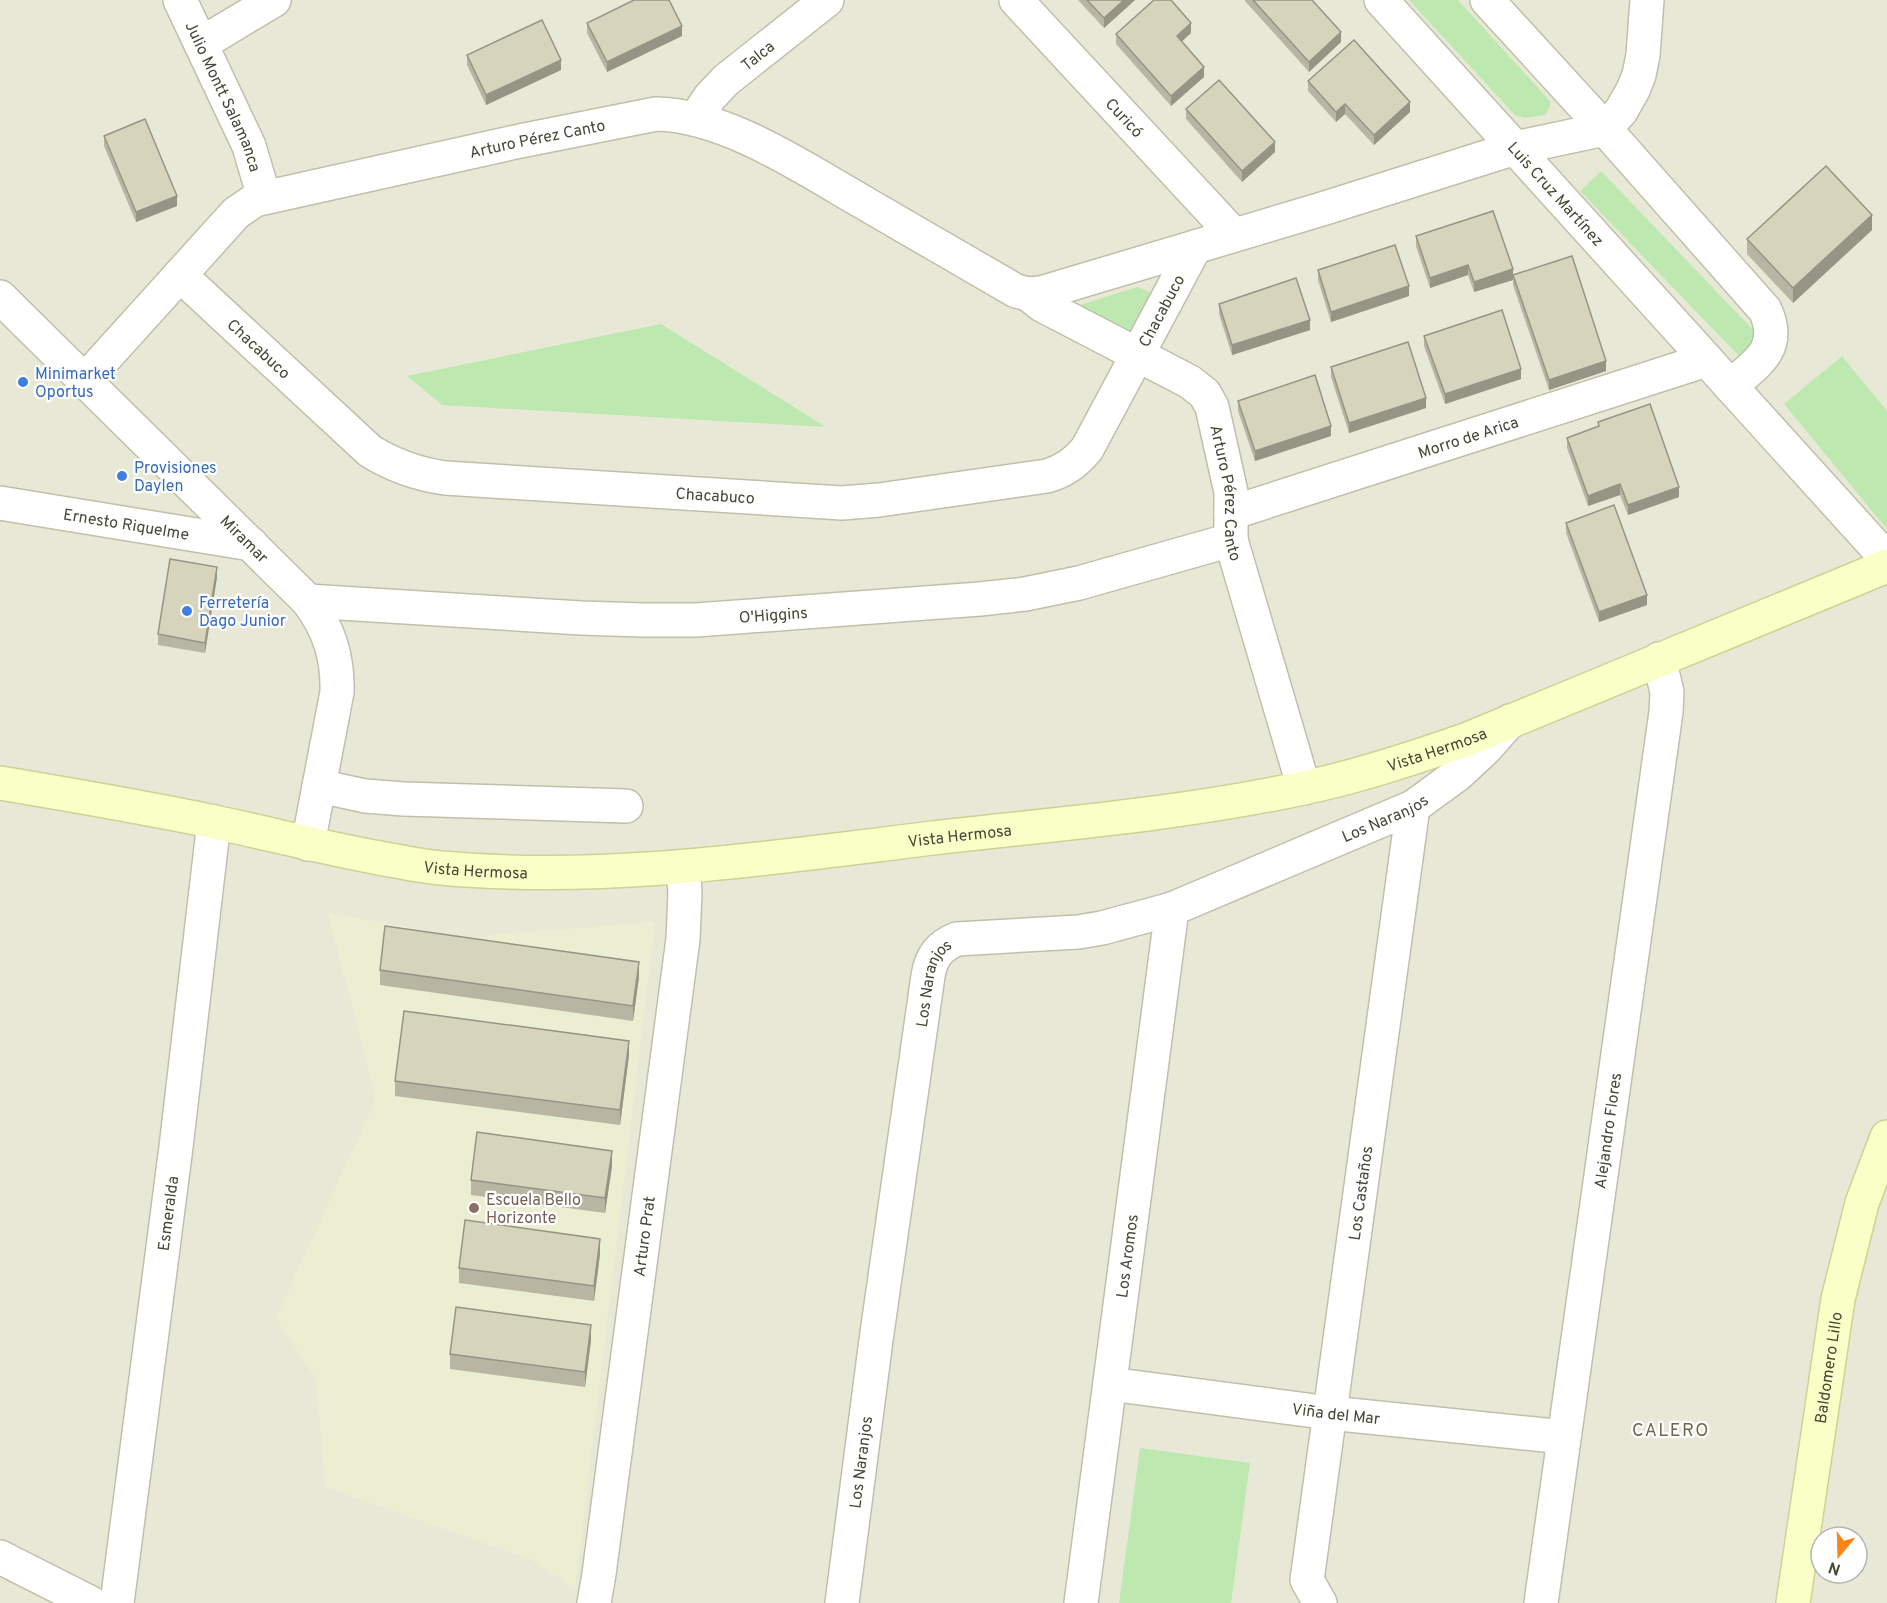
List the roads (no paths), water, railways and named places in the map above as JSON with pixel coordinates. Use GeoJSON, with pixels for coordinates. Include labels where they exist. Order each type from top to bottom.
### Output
{"type":"FeatureCollection","features":[{"type":"Feature","properties":{"kind":"main road","name":"Vista Hermosa"},"geometry":{"type":"LineString","coordinates":[[0,783],[214,822],[308,844],[437,868],[569,873],[683,867],[1173,810],[1304,788],[1412,759],[1887,566]]}},
{"type":"Feature","properties":{"kind":"main road","name":"Baldomero Lillo"},"geometry":{"type":"LineString","coordinates":[[1793,1603],[1838,1299],[1862,1203],[1887,1137]]}},
{"type":"Feature","properties":{"kind":"street","name":"Julio Montt Salamanca"},"geometry":{"type":"LineString","coordinates":[[180,0],[249,146],[264,197]]}},
{"type":"Feature","properties":{"kind":"street"},"geometry":{"type":"LineString","coordinates":[[201,44],[274,0]]}},
{"type":"Feature","properties":{"kind":"street","name":"Talca"},"geometry":{"type":"LineString","coordinates":[[695,119],[710,97],[726,80],[827,0]]}},
{"type":"Feature","properties":{"kind":"street","name":"Curicó"},"geometry":{"type":"LineString","coordinates":[[1016,0],[1234,235]]}},
{"type":"Feature","properties":{"kind":"street","name":"Luis Cruz Martínez"},"geometry":{"type":"LineString","coordinates":[[1381,0],[1887,559]]}},
{"type":"Feature","properties":{"kind":"street"},"geometry":{"type":"LineString","coordinates":[[1487,0],[1765,310],[1772,330],[1768,348],[1757,364],[1730,386]]}},
{"type":"Feature","properties":{"kind":"street"},"geometry":{"type":"LineString","coordinates":[[1028,294],[1041,293],[1195,247],[1515,148],[1605,129],[1621,111],[1634,90],[1639,75],[1643,55],[1647,0]]}},
{"type":"Feature","properties":{"kind":"street","name":"Arturo Pérez Canto"},"geometry":{"type":"LineString","coordinates":[[85,380],[236,213],[247,204],[264,197],[639,116],[673,114],[695,119],[740,136],[777,154],[1016,291],[1028,294],[1042,305],[1198,387],[1209,400],[1231,492],[1231,526],[1304,788]]}},
{"type":"Feature","properties":{"kind":"street","name":"Chacabuco"},"geometry":{"type":"LineString","coordinates":[[180,274],[370,451],[405,469],[445,478],[842,503],[879,500],[1047,476],[1067,469],[1087,449],[1195,247]]}},
{"type":"Feature","properties":{"kind":"street","name":"Miramar"},"geometry":{"type":"LineString","coordinates":[[0,297],[251,544],[320,616],[335,653],[338,673],[334,711],[308,844]]}},
{"type":"Feature","properties":{"kind":"street","name":"Morro de Arica"},"geometry":{"type":"LineString","coordinates":[[1231,526],[1706,360]]}},
{"type":"Feature","properties":{"kind":"street","name":"Ernesto Riquelme"},"geometry":{"type":"LineString","coordinates":[[0,502],[251,544]]}},
{"type":"Feature","properties":{"kind":"street","name":"O'Higgins"},"geometry":{"type":"LineString","coordinates":[[308,601],[643,621],[696,620],[980,599],[1026,594],[1079,583],[1231,526]]}},
{"type":"Feature","properties":{"kind":"street","name":"Alejandro Flores"},"geometry":{"type":"LineString","coordinates":[[1541,1603],[1665,712],[1667,692],[1659,659]]}},
{"type":"Feature","properties":{"kind":"street","name":"Los Naranjos"},"geometry":{"type":"LineString","coordinates":[[842,1603],[879,1316],[930,966],[934,956],[941,948],[957,939],[1078,932],[1102,928],[1172,909],[1413,807],[1457,775],[1510,721]]}},
{"type":"Feature","properties":{"kind":"street"},"geometry":{"type":"LineString","coordinates":[[319,786],[365,796],[404,799],[626,806]]}},
{"type":"Feature","properties":{"kind":"street","name":"Los Castaños"},"geometry":{"type":"LineString","coordinates":[[1314,1592],[1330,1413],[1413,807]]}},
{"type":"Feature","properties":{"kind":"street","name":"Esmeralda"},"geometry":{"type":"LineString","coordinates":[[117,1603],[176,1147],[214,822]]}},
{"type":"Feature","properties":{"kind":"street","name":"Arturo Prat"},"geometry":{"type":"LineString","coordinates":[[594,1603],[683,939],[685,892],[683,867]]}},
{"type":"Feature","properties":{"kind":"street","name":"Los Aromos"},"geometry":{"type":"LineString","coordinates":[[1082,1603],[1172,909]]}},
{"type":"Feature","properties":{"kind":"street","name":"Viña del Mar"},"geometry":{"type":"LineString","coordinates":[[1110,1384],[1330,1413],[1564,1437]]}},
{"type":"Feature","properties":{"kind":"street"},"geometry":{"type":"LineString","coordinates":[[0,1557],[91,1603]]}},
{"type":"Feature","properties":{"kind":"place","name":"Minimarket Oportus"},"geometry":{"type":"Point","coordinates":[23,382]}},
{"type":"Feature","properties":{"kind":"place","name":"Provisiones Daylen"},"geometry":{"type":"Point","coordinates":[122,476]}},
{"type":"Feature","properties":{"kind":"place","name":"Ferretería Dago Junior"},"geometry":{"type":"Point","coordinates":[187,611]}},
{"type":"Feature","properties":{"kind":"place","name":"Escuela Bello Horizonte"},"geometry":{"type":"Point","coordinates":[474,1208]}},
{"type":"Feature","properties":{"kind":"district","name":"CALERO"},"geometry":{"type":"Point","coordinates":[1671,1430]}}]}
